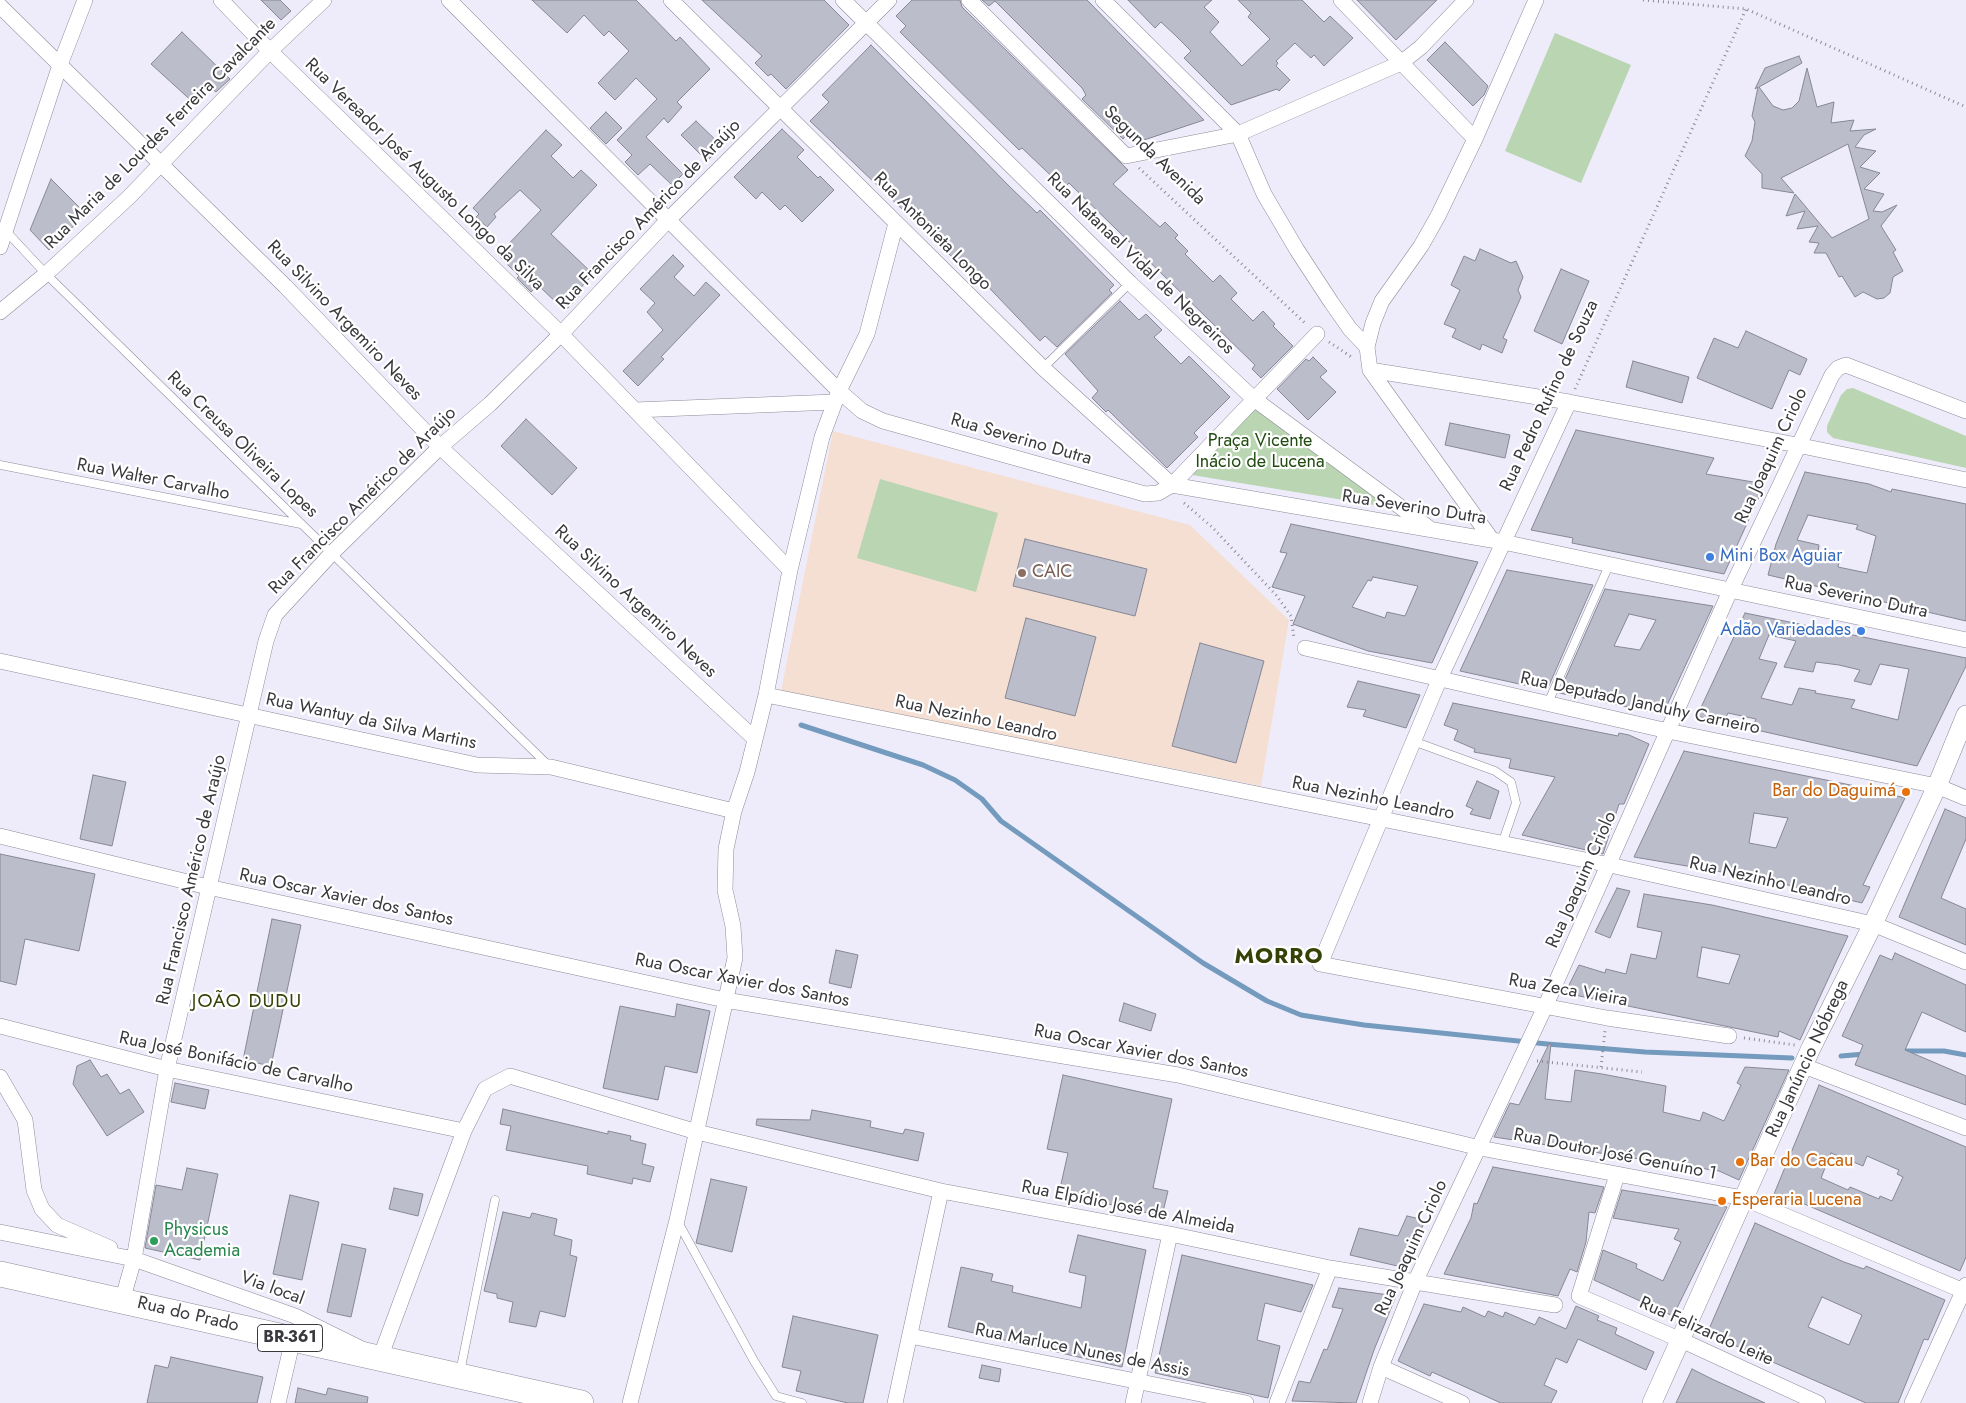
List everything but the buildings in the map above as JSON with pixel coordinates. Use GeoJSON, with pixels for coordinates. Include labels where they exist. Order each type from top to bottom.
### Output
{"type":"FeatureCollection","features":[{"type":"Feature","properties":{"kind":"main road","name":"Rua do Prado"},"geometry":{"type":"LineString","coordinates":[[0,1274],[459,1376],[508,1395],[581,1403]]}},
{"type":"Feature","properties":{"kind":"street"},"geometry":{"type":"LineString","coordinates":[[0,247],[3,228],[60,65],[85,0]]}},
{"type":"Feature","properties":{"kind":"street","name":"Rua Vereador José Augusto Longo da Silva"},"geometry":{"type":"LineString","coordinates":[[221,0],[270,51],[561,334],[790,570]]}},
{"type":"Feature","properties":{"kind":"street","name":"Rua Maria de Lourdes Ferreira Cavalcante"},"geometry":{"type":"LineString","coordinates":[[0,312],[46,274],[163,164],[270,51],[324,0]]}},
{"type":"Feature","properties":{"kind":"street"},"geometry":{"type":"LineString","coordinates":[[449,0],[668,220],[837,397]]}},
{"type":"Feature","properties":{"kind":"street","name":"Rua Antonieta Longo"},"geometry":{"type":"LineString","coordinates":[[671,0],[1043,368],[1172,485]]}},
{"type":"Feature","properties":{"kind":"street","name":"Rua Natanael Vidal de Negreiros"},"geometry":{"type":"LineString","coordinates":[[843,0],[1130,283],[1254,399],[1434,531]]}},
{"type":"Feature","properties":{"kind":"street","name":"Rua Francisco Américo de Araújo"},"geometry":{"type":"LineString","coordinates":[[122,1301],[134,1259],[167,1069],[266,641],[275,615],[331,554],[440,447],[490,404],[561,334],[668,220],[889,0]]}},
{"type":"Feature","properties":{"kind":"street","name":"Segunda Avenida"},"geometry":{"type":"LineString","coordinates":[[969,0],[1126,156]]}},
{"type":"Feature","properties":{"kind":"street"},"geometry":{"type":"LineString","coordinates":[[1103,0],[1238,134],[1264,194],[1297,250],[1350,329],[1367,347]]}},
{"type":"Feature","properties":{"kind":"street"},"geometry":{"type":"LineString","coordinates":[[1341,0],[1475,139]]}},
{"type":"Feature","properties":{"kind":"street"},"geometry":{"type":"LineString","coordinates":[[1126,156],[1238,134],[1401,63],[1421,47],[1466,0]]}},
{"type":"Feature","properties":{"kind":"street"},"geometry":{"type":"LineString","coordinates":[[1498,541],[1370,370],[1367,347],[1372,323],[1382,301],[1420,246],[1475,139],[1536,0]]}},
{"type":"Feature","properties":{"kind":"street","name":"Rua Silvino Argemiro Neves"},"geometry":{"type":"LineString","coordinates":[[0,6],[163,164],[440,447],[755,739]]}},
{"type":"Feature","properties":{"kind":"street"},"geometry":{"type":"LineString","coordinates":[[630,1403],[677,1220],[735,958],[733,926],[725,890],[726,849],[734,811],[766,695],[790,570],[822,436],[837,397],[867,334],[896,223]]}},
{"type":"Feature","properties":{"kind":"street"},"geometry":{"type":"LineString","coordinates":[[1172,485],[1317,334]]}},
{"type":"Feature","properties":{"kind":"street","name":"Rua Joaquim Criolo"},"geometry":{"type":"LineString","coordinates":[[1370,1403],[1381,1367],[1415,1282],[1545,1007],[1610,865],[1730,591],[1832,374],[1838,368],[1846,365],[1966,412]]}},
{"type":"Feature","properties":{"kind":"street"},"geometry":{"type":"LineString","coordinates":[[1370,370],[1569,402],[1797,445],[1966,480]]}},
{"type":"Feature","properties":{"kind":"street"},"geometry":{"type":"LineString","coordinates":[[635,410],[837,397]]}},
{"type":"Feature","properties":{"kind":"street","name":"Rua Severino Dutra"},"geometry":{"type":"LineString","coordinates":[[837,397],[862,412],[884,421],[1145,494],[1158,493],[1172,485],[1498,541],[1610,563],[1730,591],[1966,640]]}},
{"type":"Feature","properties":{"kind":"street","name":"Rua Pedro Rufino de Souza"},"geometry":{"type":"LineString","coordinates":[[1320,964],[1498,541],[1569,402]]}},
{"type":"Feature","properties":{"kind":"street","name":"Rua Deputado Janduhy Carneiro"},"geometry":{"type":"LineString","coordinates":[[1305,648],[1668,731],[1937,786],[1966,798]]}},
{"type":"Feature","properties":{"kind":"street","name":"Rua Wantuy da Silva Martins"},"geometry":{"type":"LineString","coordinates":[[0,660],[477,765],[550,767],[734,811]]}},
{"type":"Feature","properties":{"kind":"street","name":"Rua Nezinho Leandro"},"geometry":{"type":"LineString","coordinates":[[766,695],[1610,865],[1873,924],[1966,962]]}},
{"type":"Feature","properties":{"kind":"street","name":"Rua Janúncio Nóbrega"},"geometry":{"type":"LineString","coordinates":[[1652,1403],[1811,1048],[1873,924],[1937,786],[1961,741],[1966,715]]}},
{"type":"Feature","properties":{"kind":"street","name":"Rua Oscar Xavier dos Santos"},"geometry":{"type":"LineString","coordinates":[[0,836],[208,887],[725,1000],[1178,1075],[1480,1148]]}},
{"type":"Feature","properties":{"kind":"street","name":"Rua Zeca Vieira"},"geometry":{"type":"LineString","coordinates":[[1320,964],[1607,1018],[1729,1036]]}},
{"type":"Feature","properties":{"kind":"street","name":"Rua José Bonifácio de Carvalho"},"geometry":{"type":"LineString","coordinates":[[0,1026],[167,1069],[464,1131]]}},
{"type":"Feature","properties":{"kind":"street"},"geometry":{"type":"LineString","coordinates":[[1804,1066],[1966,1128]]}},
{"type":"Feature","properties":{"kind":"street","name":"Rua Elpídio José de Almeida"},"geometry":{"type":"LineString","coordinates":[[380,1358],[464,1131],[486,1089],[510,1076],[696,1132],[941,1191],[1170,1234],[1330,1268],[1555,1304]]}},
{"type":"Feature","properties":{"kind":"street"},"geometry":{"type":"LineString","coordinates":[[0,1077],[25,1120],[34,1190],[42,1210],[56,1225],[134,1259]]}},
{"type":"Feature","properties":{"kind":"street","name":"Rua Doutor José Genuíno 1"},"geometry":{"type":"LineString","coordinates":[[1480,1148],[1743,1198],[1965,1289]]}},
{"type":"Feature","properties":{"kind":"street","name":"Rua Felizardo Leite"},"geometry":{"type":"LineString","coordinates":[[1617,1175],[1579,1296],[1681,1340],[1818,1403]]}},
{"type":"Feature","properties":{"kind":"street"},"geometry":{"type":"LineString","coordinates":[[895,1403],[941,1191]]}},
{"type":"Feature","properties":{"kind":"street","name":"Via local"},"geometry":{"type":"LineString","coordinates":[[0,1232],[134,1259],[295,1316],[380,1358]]}},
{"type":"Feature","properties":{"kind":"street"},"geometry":{"type":"LineString","coordinates":[[1133,1403],[1170,1234]]}},
{"type":"Feature","properties":{"kind":"street"},"geometry":{"type":"LineString","coordinates":[[1277,1403],[1330,1268]]}},
{"type":"Feature","properties":{"kind":"street"},"geometry":{"type":"LineString","coordinates":[[1912,1403],[1965,1289]]}},
{"type":"Feature","properties":{"kind":"street","name":"Rua Marluce Nunes de Assis"},"geometry":{"type":"LineString","coordinates":[[910,1336],[1246,1403]]}},
{"type":"Feature","properties":{"kind":"street"},"geometry":{"type":"LineString","coordinates":[[278,1403],[293,1339]]}},
{"type":"Feature","properties":{"kind":"street"},"geometry":{"type":"LineString","coordinates":[[1381,1367],[1462,1403]]}},
{"type":"Feature","properties":{"kind":"lane","name":"Rua Creusa Oliveira Lopes"},"geometry":{"type":"LineString","coordinates":[[3,228],[46,274],[550,767]]}},
{"type":"Feature","properties":{"kind":"lane"},"geometry":{"type":"LineString","coordinates":[[1043,368],[1130,283]]}},
{"type":"Feature","properties":{"kind":"lane","name":"Rua Walter Carvalho"},"geometry":{"type":"LineString","coordinates":[[0,465],[301,524]]}},
{"type":"Feature","properties":{"kind":"lane"},"geometry":{"type":"LineString","coordinates":[[1548,703],[1610,563]]}},
{"type":"Feature","properties":{"kind":"lane"},"geometry":{"type":"LineString","coordinates":[[1413,741],[1495,771],[1511,782],[1516,803],[1502,844]]}},
{"type":"Feature","properties":{"kind":"lane"},"geometry":{"type":"LineString","coordinates":[[459,1376],[495,1200]]}},
{"type":"Feature","properties":{"kind":"lane"},"geometry":{"type":"LineString","coordinates":[[677,1220],[775,1399],[802,1403]]}},
{"type":"Feature","properties":{"kind":"path"},"geometry":{"type":"LineString","coordinates":[[1643,0],[1746,9],[1966,107]]}},
{"type":"Feature","properties":{"kind":"path","name":"Rua Pedro Rufino de Souza"},"geometry":{"type":"LineString","coordinates":[[1569,402],[1746,9]]}},
{"type":"Feature","properties":{"kind":"path","name":"Segunda Avenida"},"geometry":{"type":"LineString","coordinates":[[1126,156],[1317,334],[1370,370]]}},
{"type":"Feature","properties":{"kind":"path"},"geometry":{"type":"LineString","coordinates":[[1172,485],[1189,510],[1212,527],[1276,595],[1291,616],[1295,642],[1305,648]]}},
{"type":"Feature","properties":{"kind":"path"},"geometry":{"type":"LineString","coordinates":[[1729,1036],[1811,1048]]}},
{"type":"Feature","properties":{"kind":"path"},"geometry":{"type":"LineString","coordinates":[[1601,1065],[1604,1046]]}},
{"type":"Feature","properties":{"kind":"path"},"geometry":{"type":"LineString","coordinates":[[1520,1057],[1601,1065],[1642,1072]]}},
{"type":"Feature","properties":{"kind":"shaded area","name":"CAIC"},"geometry":{"type":"Polygon","coordinates":[[[833,431],[1190,525],[1289,620],[1261,786],[781,691],[833,431]]]}},
{"type":"Feature","properties":{"kind":"green space"},"geometry":{"type":"Polygon","coordinates":[[[1555,33],[1631,65],[1581,183],[1505,151],[1555,33]]]}},
{"type":"Feature","properties":{"kind":"green space"},"geometry":{"type":"Polygon","coordinates":[[[1853,388],[1966,436],[1966,468],[1833,438],[1827,432],[1827,426],[1841,395],[1847,389],[1853,388]]]}},
{"type":"Feature","properties":{"kind":"green space","name":"Praça Vicente Inácio de Lucena"},"geometry":{"type":"Polygon","coordinates":[[[1255,407],[1392,508],[1192,475],[1255,407]]]}},
{"type":"Feature","properties":{"kind":"green space"},"geometry":{"type":"Polygon","coordinates":[[[880,479],[998,513],[976,592],[857,558],[880,479]]]}},
{"type":"Feature","properties":{"kind":"waterway"},"geometry":{"type":"LineString","coordinates":[[801,725],[923,765],[955,780],[982,799],[1001,821],[1203,963],[1267,1001],[1301,1015],[1364,1025],[1547,1044],[1645,1052],[1792,1058]]}},
{"type":"Feature","properties":{"kind":"waterway"},"geometry":{"type":"LineString","coordinates":[[1901,1051],[1944,1051],[1966,1055]]}},
{"type":"Feature","properties":{"kind":"waterway"},"geometry":{"type":"LineString","coordinates":[[1841,1056],[1865,1054]]}},
{"type":"Feature","properties":{"kind":"place","name":"Mini Box Aguiar"},"geometry":{"type":"Point","coordinates":[1710,557]}},
{"type":"Feature","properties":{"kind":"place","name":"CAIC"},"geometry":{"type":"Point","coordinates":[1022,573]}},
{"type":"Feature","properties":{"kind":"place","name":"Adão Variedades"},"geometry":{"type":"Point","coordinates":[1861,631]}},
{"type":"Feature","properties":{"kind":"place","name":"Bar do Daguimá"},"geometry":{"type":"Point","coordinates":[1906,792]}},
{"type":"Feature","properties":{"kind":"place","name":"Bar do Cacau"},"geometry":{"type":"Point","coordinates":[1740,1162]}},
{"type":"Feature","properties":{"kind":"place","name":"Esperaria Lucena"},"geometry":{"type":"Point","coordinates":[1722,1201]}},
{"type":"Feature","properties":{"kind":"place","name":"Physicus Academia"},"geometry":{"type":"Point","coordinates":[154,1241]}},
{"type":"Feature","properties":{"kind":"district","name":"MORRO"},"geometry":{"type":"Point","coordinates":[1279,958]}},
{"type":"Feature","properties":{"kind":"district","name":"JOÃO DUDU"},"geometry":{"type":"Point","coordinates":[247,1002]}}]}
